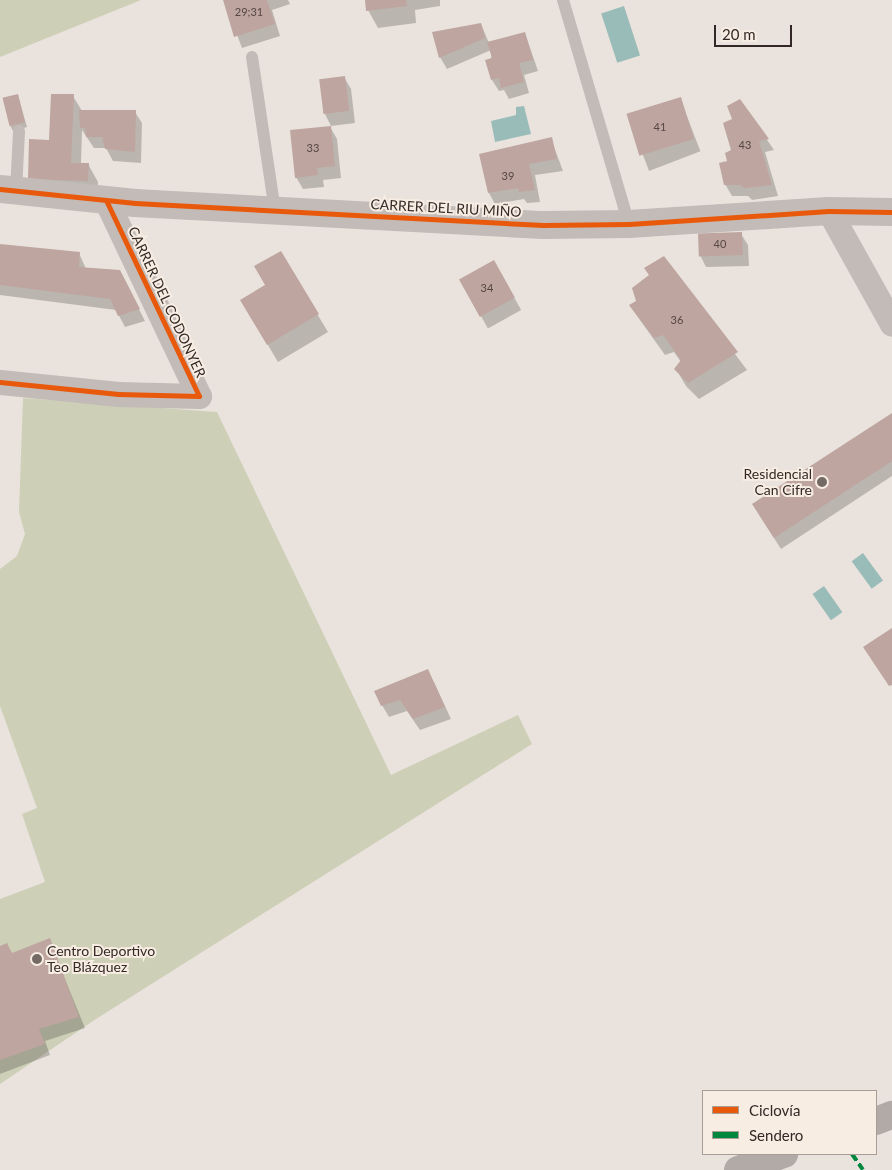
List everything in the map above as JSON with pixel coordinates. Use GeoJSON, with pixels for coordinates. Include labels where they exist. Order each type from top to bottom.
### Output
{"type":"FeatureCollection","features":[{"type":"Feature","properties":{"kind":"main road"},"geometry":{"type":"LineString","coordinates":[[877,1121],[892,1116]]}},
{"type":"Feature","properties":{"kind":"main road"},"geometry":{"type":"LineString","coordinates":[[738,1170],[781,1155]]}},
{"type":"Feature","properties":{"kind":"street","name":"CARRER DEL RIU MIÑO"},"geometry":{"type":"LineString","coordinates":[[8,190],[106,200],[543,225],[629,224],[829,211],[892,212]]}},
{"type":"Feature","properties":{"kind":"street","name":"CARRER DEL CODONYER"},"geometry":{"type":"LineString","coordinates":[[0,382],[118,394],[199,396],[106,200]]}},
{"type":"Feature","properties":{"kind":"street"},"geometry":{"type":"LineString","coordinates":[[829,211],[892,324]]}},
{"type":"Feature","properties":{"kind":"lane"},"geometry":{"type":"LineString","coordinates":[[563,0],[629,224]]}},
{"type":"Feature","properties":{"kind":"lane"},"geometry":{"type":"LineString","coordinates":[[252,57],[275,210]]}},
{"type":"Feature","properties":{"kind":"lane"},"geometry":{"type":"LineString","coordinates":[[8,190],[19,132]]}},
{"type":"Feature","properties":{"kind":"green space"},"geometry":{"type":"Polygon","coordinates":[[[0,0],[141,0],[0,57],[0,0]]]}},
{"type":"Feature","properties":{"kind":"green space"},"geometry":{"type":"Polygon","coordinates":[[[23,398],[217,412],[391,775],[518,715],[532,744],[96,1019],[0,1084],[0,899],[45,882],[22,814],[37,808],[0,706],[0,569],[17,556],[25,534],[19,512],[23,398]]]}},
{"type":"Feature","properties":{"kind":"water"},"geometry":{"type":"Polygon","coordinates":[[[624,6],[640,55],[617,63],[601,13],[624,6]]]}},
{"type":"Feature","properties":{"kind":"water"},"geometry":{"type":"Polygon","coordinates":[[[524,106],[531,134],[495,142],[491,121],[516,115],[516,107],[524,106]]]}},
{"type":"Feature","properties":{"kind":"water"},"geometry":{"type":"Polygon","coordinates":[[[863,553],[883,581],[872,589],[852,561],[863,553]]]}},
{"type":"Feature","properties":{"kind":"water"},"geometry":{"type":"Polygon","coordinates":[[[824,586],[842,612],[831,620],[813,594],[824,586]]]}},
{"type":"Feature","properties":{"kind":"building"},"geometry":{"type":"Polygon","coordinates":[[[223,0],[267,0],[275,24],[234,37],[223,0]]]}},
{"type":"Feature","properties":{"kind":"building"},"geometry":{"type":"Polygon","coordinates":[[[365,0],[406,0],[407,6],[366,11],[365,0]]]}},
{"type":"Feature","properties":{"kind":"building"},"geometry":{"type":"Polygon","coordinates":[[[481,23],[485,38],[439,58],[432,32],[481,23]]]}},
{"type":"Feature","properties":{"kind":"building"},"geometry":{"type":"Polygon","coordinates":[[[525,32],[533,60],[519,63],[524,82],[501,88],[499,78],[491,80],[485,60],[492,58],[487,42],[525,32]]]}},
{"type":"Feature","properties":{"kind":"building"},"geometry":{"type":"Polygon","coordinates":[[[345,76],[349,111],[323,114],[319,79],[345,76]]]}},
{"type":"Feature","properties":{"kind":"building"},"geometry":{"type":"Polygon","coordinates":[[[18,94],[25,122],[9,126],[2,98],[18,94]]]}},
{"type":"Feature","properties":{"kind":"building"},"geometry":{"type":"Polygon","coordinates":[[[51,94],[74,94],[71,163],[89,163],[88,181],[28,179],[29,139],[49,140],[51,94]]]}},
{"type":"Feature","properties":{"kind":"building"},"geometry":{"type":"Polygon","coordinates":[[[681,97],[694,139],[639,156],[626,114],[681,97]]]}},
{"type":"Feature","properties":{"kind":"building"},"geometry":{"type":"Polygon","coordinates":[[[740,99],[769,139],[759,141],[772,185],[745,188],[740,185],[724,185],[719,163],[727,161],[725,153],[731,150],[723,123],[732,119],[727,106],[740,99]]]}},
{"type":"Feature","properties":{"kind":"building"},"geometry":{"type":"Polygon","coordinates":[[[79,110],[136,110],[135,152],[105,149],[102,137],[86,137],[85,128],[80,128],[79,110]]]}},
{"type":"Feature","properties":{"kind":"building"},"geometry":{"type":"Polygon","coordinates":[[[331,126],[335,166],[317,168],[318,175],[295,178],[290,130],[331,126]]]}},
{"type":"Feature","properties":{"kind":"building"},"geometry":{"type":"Polygon","coordinates":[[[552,137],[557,159],[529,164],[535,190],[519,192],[518,188],[488,193],[479,154],[552,137]]]}},
{"type":"Feature","properties":{"kind":"building"},"geometry":{"type":"Polygon","coordinates":[[[742,232],[743,255],[699,257],[698,234],[742,232]]]}},
{"type":"Feature","properties":{"kind":"building"},"geometry":{"type":"Polygon","coordinates":[[[0,244],[80,252],[79,267],[120,270],[140,309],[118,316],[110,299],[0,285],[0,244]]]}},
{"type":"Feature","properties":{"kind":"building"},"geometry":{"type":"Polygon","coordinates":[[[281,251],[319,314],[267,345],[240,300],[265,285],[254,266],[281,251]]]}},
{"type":"Feature","properties":{"kind":"building"},"geometry":{"type":"Polygon","coordinates":[[[664,256],[738,352],[688,383],[674,369],[681,360],[663,335],[654,338],[629,305],[636,301],[632,288],[649,275],[644,268],[664,256]]]}},
{"type":"Feature","properties":{"kind":"building"},"geometry":{"type":"Polygon","coordinates":[[[494,260],[515,298],[480,317],[459,279],[494,260]]]}},
{"type":"Feature","properties":{"kind":"building","name":"Residencial Can Cifre"},"geometry":{"type":"Polygon","coordinates":[[[892,413],[892,461],[774,538],[752,504],[892,413]]]}},
{"type":"Feature","properties":{"kind":"building"},"geometry":{"type":"Polygon","coordinates":[[[892,628],[892,685],[889,686],[863,647],[892,628]]]}},
{"type":"Feature","properties":{"kind":"building"},"geometry":{"type":"Polygon","coordinates":[[[428,669],[445,707],[413,719],[400,700],[381,706],[374,691],[428,669]]]}},
{"type":"Feature","properties":{"kind":"building"},"geometry":{"type":"Polygon","coordinates":[[[50,938],[79,1017],[39,1029],[45,1044],[0,1060],[0,946],[7,943],[12,953],[50,938]]]}},
{"type":"Feature","properties":{"kind":"marked path"},"geometry":{"type":"LineString","coordinates":[[853,1155],[863,1170]]}},
{"type":"Feature","properties":{"kind":"cycle path"},"geometry":{"type":"LineString","coordinates":[[0,189],[135,203],[543,225],[629,224],[829,211],[892,212]]}},
{"type":"Feature","properties":{"kind":"cycle path"},"geometry":{"type":"LineString","coordinates":[[0,382],[118,394],[199,396],[106,200]]}},
{"type":"Feature","properties":{"kind":"place","name":"Residencial Can Cifre"},"geometry":{"type":"Point","coordinates":[822,482]}},
{"type":"Feature","properties":{"kind":"place","name":"Centro Deportivo Teo Blázquez"},"geometry":{"type":"Point","coordinates":[37,959]}}]}
